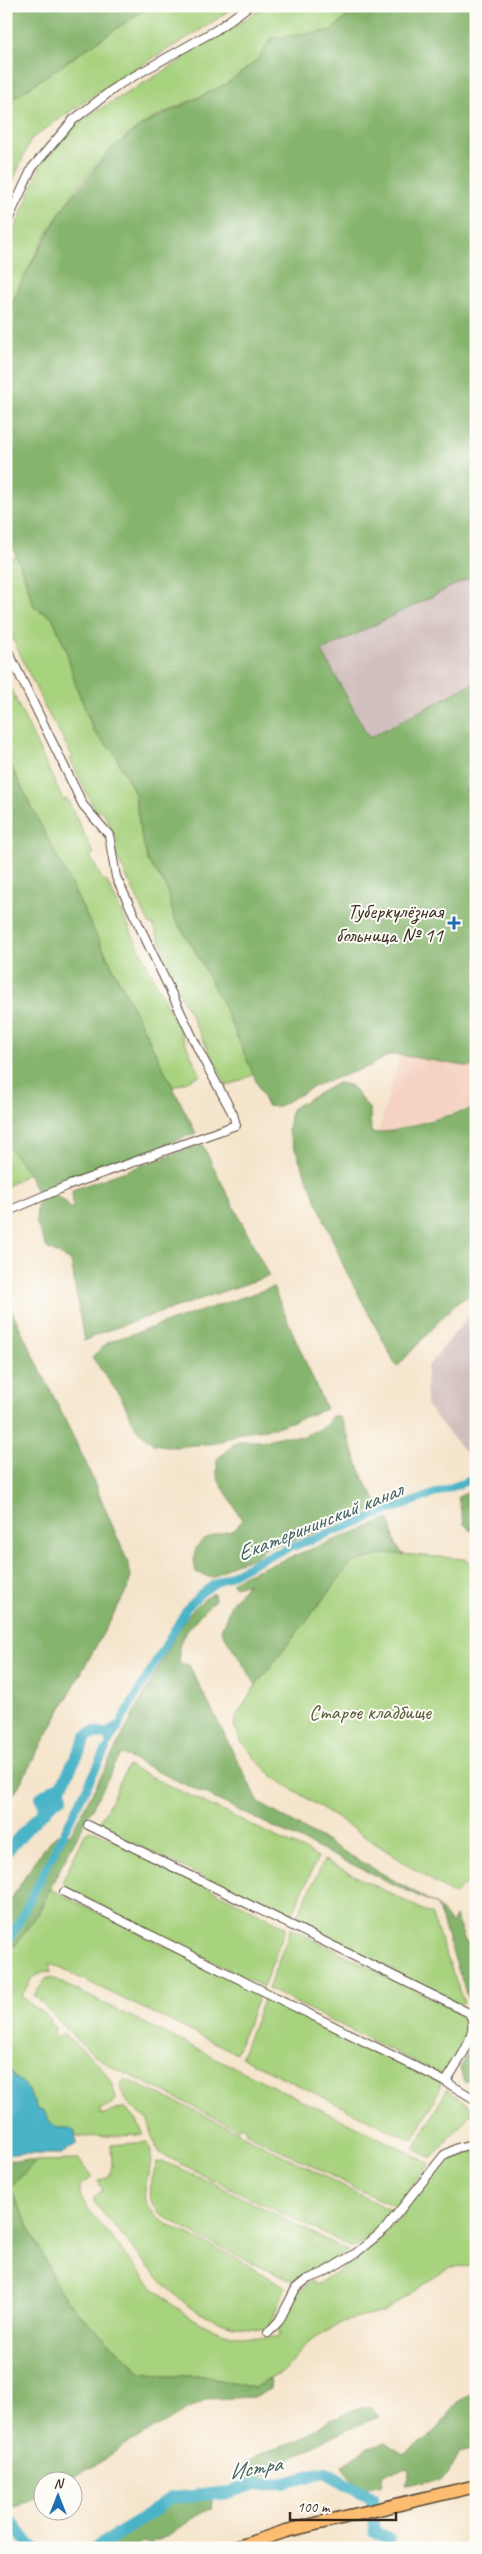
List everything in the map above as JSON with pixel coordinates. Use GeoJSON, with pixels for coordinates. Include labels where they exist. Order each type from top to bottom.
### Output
{"type":"FeatureCollection","features":[{"type":"Feature","properties":{"kind":"main road"},"geometry":{"type":"LineString","coordinates":[[235,2548],[266,2536],[471,2488]]}},
{"type":"Feature","properties":{"kind":"street"},"geometry":{"type":"LineString","coordinates":[[6,224],[32,168],[73,120],[120,84],[216,30],[249,6]]}},
{"type":"Feature","properties":{"kind":"street"},"geometry":{"type":"LineString","coordinates":[[6,647],[83,805],[109,835],[116,877],[201,1055],[233,1114],[236,1125],[67,1186],[6,1212]]}},
{"type":"Feature","properties":{"kind":"street"},"geometry":{"type":"LineString","coordinates":[[88,1825],[469,2013],[473,2027],[470,2038],[446,2082]]}},
{"type":"Feature","properties":{"kind":"street"},"geometry":{"type":"LineString","coordinates":[[64,1892],[446,2082],[476,2100]]}},
{"type":"Feature","properties":{"kind":"street"},"geometry":{"type":"LineString","coordinates":[[268,2333],[279,2321],[296,2288],[306,2280],[323,2273],[356,2253],[384,2230],[444,2155],[457,2148],[476,2143]]}},
{"type":"Feature","properties":{"kind":"shaded area"},"geometry":{"type":"Polygon","coordinates":[[[471,577],[476,587],[476,790],[466,792],[474,682],[369,738],[322,651],[471,577]]]}},
{"type":"Feature","properties":{"kind":"shaded area"},"geometry":{"type":"Polygon","coordinates":[[[476,587],[476,1106],[378,1133],[400,1055],[476,587]]]}},
{"type":"Feature","properties":{"kind":"shaded area"},"geometry":{"type":"Polygon","coordinates":[[[476,1307],[476,1462],[472,1461],[426,1405],[427,1367],[476,1307]]]}},
{"type":"Feature","properties":{"kind":"green space"},"geometry":{"type":"Polygon","coordinates":[[[6,6],[150,6],[6,103],[6,6]]]}},
{"type":"Feature","properties":{"kind":"green space"},"geometry":{"type":"Polygon","coordinates":[[[150,6],[235,6],[207,26],[105,87],[31,139],[6,197],[6,103],[150,6]]]}},
{"type":"Feature","properties":{"kind":"green space"},"geometry":{"type":"Polygon","coordinates":[[[266,6],[360,6],[330,31],[272,38],[257,60],[231,81],[156,117],[142,125],[119,143],[78,187],[61,211],[45,237],[6,317],[6,249],[42,164],[61,142],[60,140],[81,120],[183,60],[181,56],[209,39],[211,42],[266,6]]]}},
{"type":"Feature","properties":{"kind":"green space"},"geometry":{"type":"Polygon","coordinates":[[[360,6],[476,6],[476,587],[471,577],[322,651],[369,738],[475,682],[466,791],[476,790],[476,1063],[471,1067],[400,1055],[389,1055],[370,1066],[317,1085],[277,1107],[267,1106],[223,1005],[193,947],[174,918],[166,886],[148,861],[140,830],[135,794],[115,754],[94,732],[75,683],[66,649],[52,617],[34,607],[25,576],[6,532],[6,317],[22,280],[64,207],[110,150],[142,125],[228,83],[257,60],[272,38],[330,31],[360,6]]]}},
{"type":"Feature","properties":{"kind":"green space"},"geometry":{"type":"Polygon","coordinates":[[[17,556],[34,607],[52,617],[66,649],[75,683],[94,732],[115,754],[135,794],[140,830],[148,861],[166,886],[174,918],[193,947],[223,1005],[255,1074],[227,1086],[159,954],[165,951],[153,925],[150,925],[116,855],[115,844],[118,842],[102,810],[96,812],[70,759],[73,757],[45,708],[6,624],[6,560],[17,556]]]}},
{"type":"Feature","properties":{"kind":"green space"},"geometry":{"type":"Polygon","coordinates":[[[6,679],[63,800],[67,799],[94,854],[90,856],[103,881],[106,880],[201,1075],[173,1087],[6,756],[6,679]]]}},
{"type":"Feature","properties":{"kind":"green space"},"geometry":{"type":"Polygon","coordinates":[[[6,756],[196,1133],[51,1189],[73,1210],[72,1190],[202,1144],[269,1276],[103,1332],[84,1341],[71,1261],[47,1248],[36,1222],[38,1194],[28,1173],[6,1143],[6,756]]]}},
{"type":"Feature","properties":{"kind":"green space"},"geometry":{"type":"Polygon","coordinates":[[[337,1083],[350,1085],[370,1110],[371,1133],[392,1131],[476,1108],[476,1206],[472,1208],[476,1210],[476,1291],[454,1305],[397,1367],[344,1267],[288,1132],[291,1109],[337,1083]]]}},
{"type":"Feature","properties":{"kind":"green space"},"geometry":{"type":"Polygon","coordinates":[[[6,1143],[28,1173],[6,1187],[6,1143]]]}},
{"type":"Feature","properties":{"kind":"green space"},"geometry":{"type":"Polygon","coordinates":[[[273,1287],[326,1409],[274,1428],[241,1432],[217,1443],[174,1447],[153,1444],[136,1428],[122,1399],[92,1357],[108,1342],[273,1287]]]}},
{"type":"Feature","properties":{"kind":"green space"},"geometry":{"type":"Polygon","coordinates":[[[6,1299],[85,1461],[129,1565],[131,1576],[128,1588],[16,1791],[6,1803],[6,1299]]]}},
{"type":"Feature","properties":{"kind":"green space"},"geometry":{"type":"Polygon","coordinates":[[[332,1416],[338,1416],[343,1423],[363,1478],[380,1507],[290,1542],[270,1545],[254,1558],[235,1563],[212,1578],[196,1572],[195,1552],[202,1541],[216,1534],[235,1530],[242,1520],[217,1477],[217,1459],[238,1441],[263,1441],[283,1436],[302,1437],[325,1426],[332,1416]]]}},
{"type":"Feature","properties":{"kind":"green space"},"geometry":{"type":"Polygon","coordinates":[[[476,1488],[476,1547],[475,1534],[464,1524],[458,1497],[476,1488]]]}},
{"type":"Feature","properties":{"kind":"green space"},"geometry":{"type":"Polygon","coordinates":[[[389,1519],[396,1545],[404,1555],[388,1553],[351,1563],[256,1685],[221,1630],[232,1602],[248,1583],[235,1587],[232,1582],[244,1575],[389,1519]]]}},
{"type":"Feature","properties":{"kind":"green space","name":"Старое кладбище"},"geometry":{"type":"Polygon","coordinates":[[[388,1553],[464,1559],[476,1568],[476,1874],[454,1895],[274,1777],[258,1762],[241,1741],[234,1726],[237,1716],[256,1685],[351,1563],[388,1553]]]}},
{"type":"Feature","properties":{"kind":"green space"},"geometry":{"type":"Polygon","coordinates":[[[214,1593],[215,1600],[195,1620],[180,1643],[180,1663],[189,1665],[259,1803],[437,1905],[121,1754],[38,1914],[6,1961],[6,1907],[42,1850],[57,1834],[70,1835],[187,1616],[214,1593]]]}},
{"type":"Feature","properties":{"kind":"green space"},"geometry":{"type":"Polygon","coordinates":[[[128,1766],[318,1857],[290,1919],[98,1826],[128,1766]]]}},
{"type":"Feature","properties":{"kind":"green space"},"geometry":{"type":"Polygon","coordinates":[[[89,1831],[95,1831],[286,1927],[263,1987],[68,1889],[62,1882],[85,1834],[89,1831]]]}},
{"type":"Feature","properties":{"kind":"green space"},"geometry":{"type":"Polygon","coordinates":[[[324,1860],[431,1914],[464,2003],[460,2005],[295,1921],[324,1860]]]}},
{"type":"Feature","properties":{"kind":"green space"},"geometry":{"type":"Polygon","coordinates":[[[50,1889],[260,1993],[236,2053],[49,1963],[51,1973],[44,1971],[32,1978],[21,1997],[52,2020],[50,2024],[55,2027],[54,2032],[59,2037],[63,2033],[88,2054],[103,2069],[108,2078],[116,2099],[112,2105],[100,2108],[101,2115],[125,2107],[137,2121],[144,2135],[80,2137],[67,2128],[57,2128],[50,2122],[44,2111],[38,2110],[25,2085],[14,2076],[6,2063],[6,2000],[11,1990],[6,1988],[6,1961],[38,1914],[50,1889]]]}},
{"type":"Feature","properties":{"kind":"green space"},"geometry":{"type":"Polygon","coordinates":[[[437,1905],[451,1924],[455,1916],[466,1943],[472,1943],[476,1946],[476,2024],[437,1905]]]}},
{"type":"Feature","properties":{"kind":"green space"},"geometry":{"type":"Polygon","coordinates":[[[291,1928],[470,2017],[464,2041],[441,2075],[268,1989],[291,1928]]]}},
{"type":"Feature","properties":{"kind":"green space"},"geometry":{"type":"Polygon","coordinates":[[[47,1978],[54,1979],[420,2158],[429,2163],[429,2165],[397,2207],[357,2189],[245,2132],[246,2129],[240,2126],[238,2129],[103,2061],[78,2041],[34,1995],[47,1978]]]}},
{"type":"Feature","properties":{"kind":"green space"},"geometry":{"type":"Polygon","coordinates":[[[265,1995],[440,2083],[441,2087],[414,2138],[410,2140],[241,2057],[265,1995]]]}},
{"type":"Feature","properties":{"kind":"green space"},"geometry":{"type":"Polygon","coordinates":[[[476,2028],[476,2079],[464,2082],[460,2069],[476,2028]]]}},
{"type":"Feature","properties":{"kind":"green space"},"geometry":{"type":"Polygon","coordinates":[[[125,2079],[204,2115],[392,2211],[368,2238],[357,2246],[351,2247],[171,2159],[158,2152],[148,2121],[125,2100],[120,2086],[125,2079]]]}},
{"type":"Feature","properties":{"kind":"green space"},"geometry":{"type":"Polygon","coordinates":[[[447,2089],[474,2110],[432,2158],[414,2149],[447,2089]]]}},
{"type":"Feature","properties":{"kind":"green space"},"geometry":{"type":"Polygon","coordinates":[[[148,2142],[151,2160],[145,2197],[149,2209],[170,2226],[238,2259],[286,2287],[270,2326],[266,2329],[244,2328],[207,2317],[177,2297],[150,2269],[94,2202],[94,2197],[103,2190],[98,2181],[109,2177],[112,2166],[111,2145],[148,2142]]]}},
{"type":"Feature","properties":{"kind":"green space"},"geometry":{"type":"Polygon","coordinates":[[[476,2150],[476,2257],[473,2266],[450,2267],[383,2312],[343,2322],[310,2341],[285,2371],[254,2388],[203,2376],[165,2376],[140,2371],[76,2311],[59,2290],[10,2187],[37,2161],[79,2160],[90,2173],[91,2178],[79,2186],[82,2199],[95,2218],[157,2291],[185,2314],[201,2324],[233,2335],[277,2338],[280,2334],[277,2329],[298,2292],[311,2281],[316,2285],[350,2263],[374,2244],[398,2218],[447,2157],[449,2159],[476,2150]]]}},
{"type":"Feature","properties":{"kind":"green space"},"geometry":{"type":"Polygon","coordinates":[[[6,2160],[37,2161],[10,2187],[59,2290],[76,2311],[140,2371],[165,2376],[203,2376],[254,2388],[271,2379],[270,2389],[254,2397],[208,2399],[128,2443],[104,2460],[82,2472],[32,2472],[32,2499],[21,2505],[6,2509],[6,2160]]]}},
{"type":"Feature","properties":{"kind":"green space"},"geometry":{"type":"Polygon","coordinates":[[[162,2161],[207,2180],[348,2251],[316,2271],[305,2273],[293,2281],[240,2257],[174,2222],[159,2212],[152,2204],[150,2194],[152,2183],[157,2162],[162,2161]]]}},
{"type":"Feature","properties":{"kind":"green space"},"geometry":{"type":"Polygon","coordinates":[[[476,2393],[476,2448],[459,2452],[450,2473],[440,2480],[405,2485],[409,2475],[408,2468],[383,2474],[381,2487],[369,2486],[364,2493],[342,2466],[368,2447],[386,2442],[403,2454],[432,2435],[456,2404],[468,2395],[476,2393]]]}},
{"type":"Feature","properties":{"kind":"green space"},"geometry":{"type":"Polygon","coordinates":[[[361,2407],[371,2407],[379,2417],[317,2445],[280,2464],[257,2479],[247,2481],[243,2476],[244,2464],[263,2453],[301,2439],[329,2420],[361,2407]]]}},
{"type":"Feature","properties":{"kind":"green space"},"geometry":{"type":"Polygon","coordinates":[[[212,2500],[211,2509],[165,2537],[150,2544],[142,2542],[135,2548],[104,2548],[137,2528],[171,2501],[212,2500]]]}},
{"type":"Feature","properties":{"kind":"water"},"geometry":{"type":"Polygon","coordinates":[[[6,2063],[14,2076],[25,2085],[38,2110],[44,2111],[50,2122],[57,2128],[67,2128],[76,2132],[76,2144],[61,2154],[6,2154],[6,2063]]]}},
{"type":"Feature","properties":{"kind":"waterway","name":"Екатерининский канал"},"geometry":{"type":"LineString","coordinates":[[109,1742],[187,1608],[200,1594],[214,1584],[263,1558],[476,1478]]}},
{"type":"Feature","properties":{"kind":"waterway"},"geometry":{"type":"LineString","coordinates":[[6,1852],[41,1814],[62,1797],[61,1787],[87,1736],[93,1732],[109,1735],[116,1728]]}},
{"type":"Feature","properties":{"kind":"waterway","name":"Екатерининский канал"},"geometry":{"type":"LineString","coordinates":[[6,1947],[106,1749]]}},
{"type":"Feature","properties":{"kind":"waterway"},"geometry":{"type":"LineString","coordinates":[[45,1812],[41,1797],[57,1787],[61,1787]]}},
{"type":"Feature","properties":{"kind":"waterway","name":"Истра"},"geometry":{"type":"LineString","coordinates":[[95,2548],[135,2524],[171,2498],[230,2492],[255,2484],[284,2483],[325,2472],[372,2498],[375,2531],[390,2540],[388,2548]]}},
{"type":"Feature","properties":{"kind":"waterway","name":"Истра"},"geometry":{"type":"LineString","coordinates":[[6,2521],[15,2526],[27,2542],[35,2548]]}},
{"type":"Feature","properties":{"kind":"place","name":"Туберкулёзная больница № 11"},"geometry":{"type":"Point","coordinates":[454,923]}}]}
